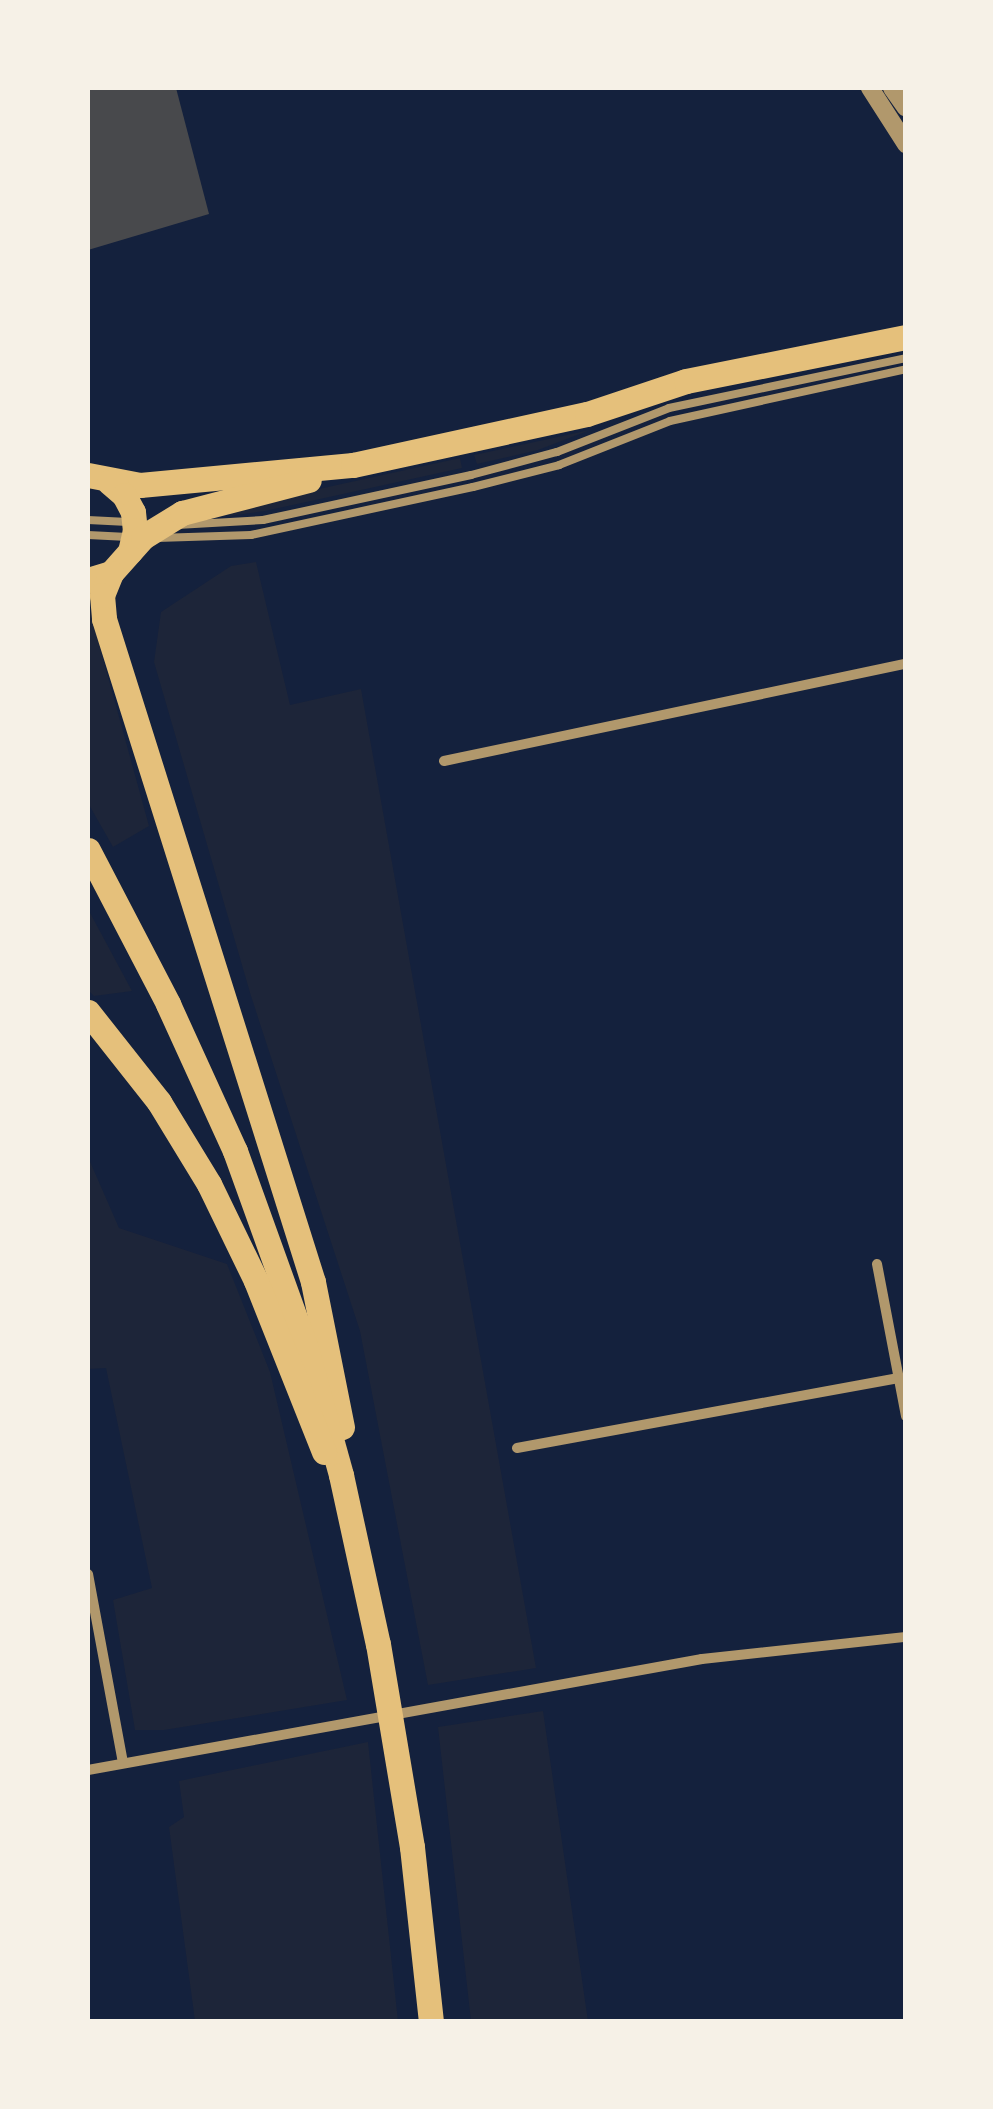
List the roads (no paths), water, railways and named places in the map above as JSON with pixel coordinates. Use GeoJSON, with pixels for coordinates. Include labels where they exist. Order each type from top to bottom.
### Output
{"type":"FeatureCollection","features":[{"type":"Feature","properties":{"kind":"main road"},"geometry":{"type":"LineString","coordinates":[[874,346],[906,327]]}},
{"type":"Feature","properties":{"kind":"main road"},"geometry":{"type":"LineString","coordinates":[[347,1502],[338,1390],[317,1300],[106,628],[99,576],[140,534],[192,510],[312,474],[587,414],[686,380],[906,337]]}},
{"type":"Feature","properties":{"kind":"main road"},"geometry":{"type":"LineString","coordinates":[[98,478],[140,485],[312,474]]}},
{"type":"Feature","properties":{"kind":"main road"},"geometry":{"type":"LineString","coordinates":[[98,478],[127,499],[140,534]]}},
{"type":"Feature","properties":{"kind":"main road"},"geometry":{"type":"LineString","coordinates":[[88,850],[154,976],[235,1152],[291,1296],[347,1502],[403,1786],[431,2022]]}},
{"type":"Feature","properties":{"kind":"main road"},"geometry":{"type":"LineString","coordinates":[[88,1012],[159,1102],[210,1184],[242,1248],[306,1414],[347,1502]]}},
{"type":"Feature","properties":{"kind":"street"},"geometry":{"type":"LineString","coordinates":[[870,88],[906,144]]}},
{"type":"Feature","properties":{"kind":"street"},"geometry":{"type":"LineString","coordinates":[[892,88],[906,108]]}},
{"type":"Feature","properties":{"kind":"street"},"geometry":{"type":"LineString","coordinates":[[444,760],[906,664]]}},
{"type":"Feature","properties":{"kind":"street"},"geometry":{"type":"LineString","coordinates":[[878,1264],[906,1416]]}},
{"type":"Feature","properties":{"kind":"street"},"geometry":{"type":"LineString","coordinates":[[517,1448],[898,1378]]}},
{"type":"Feature","properties":{"kind":"street"},"geometry":{"type":"LineString","coordinates":[[88,1574],[92,1624],[123,1763]]}},
{"type":"Feature","properties":{"kind":"street"},"geometry":{"type":"LineString","coordinates":[[88,1770],[727,1656],[906,1637]]}},
{"type":"Feature","properties":{"kind":"lane"},"geometry":{"type":"LineString","coordinates":[[88,520],[140,534],[264,520],[557,452],[669,408],[906,358]]}},
{"type":"Feature","properties":{"kind":"lane"},"geometry":{"type":"LineString","coordinates":[[88,535],[217,539],[304,525],[537,471],[656,425],[712,409],[906,369]]}}]}
